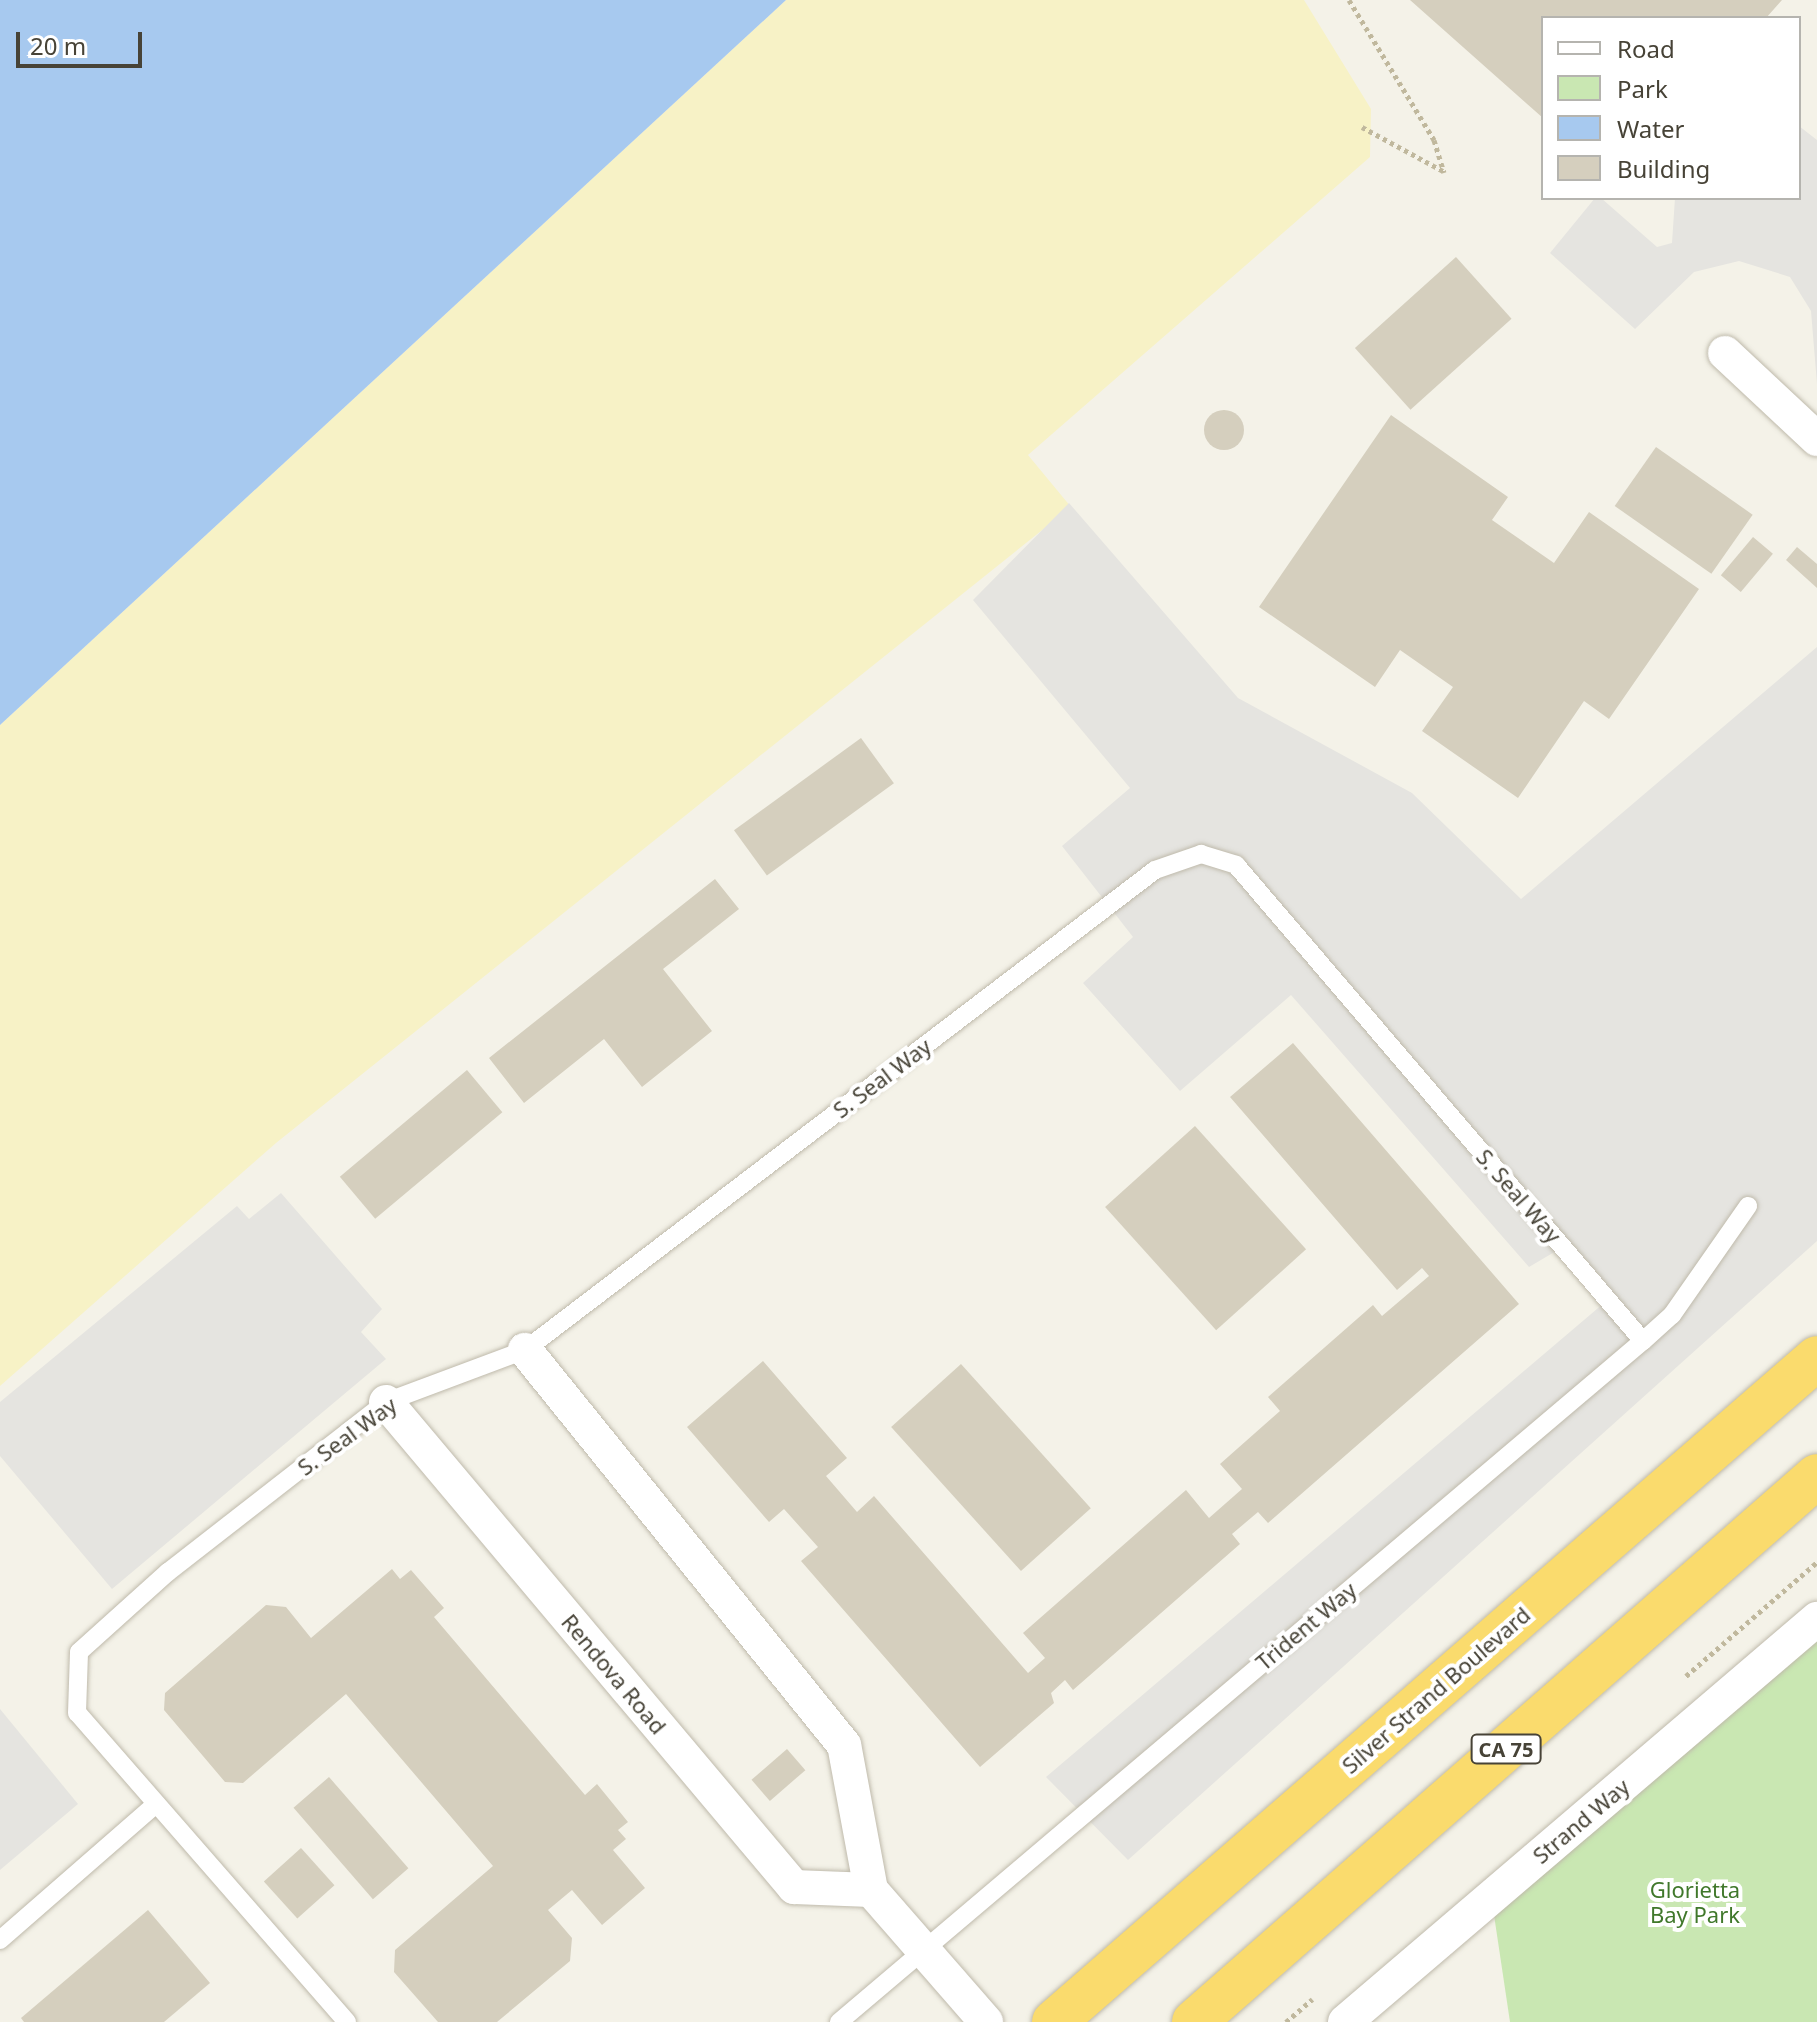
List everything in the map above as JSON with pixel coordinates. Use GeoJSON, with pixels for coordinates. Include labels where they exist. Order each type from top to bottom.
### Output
{"type":"FeatureCollection","features":[{"type":"Feature","properties":{"kind":"highway","name":"Silver Strand Boulevard"},"geometry":{"type":"LineString","coordinates":[[1054,2022],[1817,1358]]}},
{"type":"Feature","properties":{"kind":"highway","name":"CA 75"},"geometry":{"type":"LineString","coordinates":[[1194,2022],[1817,1476]]}},
{"type":"Feature","properties":{"kind":"street"},"geometry":{"type":"LineString","coordinates":[[1725,353],[1817,439]]}},
{"type":"Feature","properties":{"kind":"street"},"geometry":{"type":"LineString","coordinates":[[525,1350],[844,1745],[871,1890],[986,2022]]}},
{"type":"Feature","properties":{"kind":"street","name":"Rendova Road"},"geometry":{"type":"LineString","coordinates":[[386,1402],[794,1887],[871,1890]]}},
{"type":"Feature","properties":{"kind":"street","name":"Strand Way"},"geometry":{"type":"LineString","coordinates":[[1345,2022],[1817,1619]]}},
{"type":"Feature","properties":{"kind":"lane","name":"S. Seal Way"},"geometry":{"type":"LineString","coordinates":[[156,1804],[77,1713],[79,1652],[168,1572],[386,1402],[525,1350],[1155,870],[1201,854],[1236,865],[1643,1341]]}},
{"type":"Feature","properties":{"kind":"lane","name":"Trident Way"},"geometry":{"type":"LineString","coordinates":[[839,2022],[1672,1315],[1748,1206]]}},
{"type":"Feature","properties":{"kind":"lane"},"geometry":{"type":"LineString","coordinates":[[0,1940],[156,1804],[347,2022]]}},
{"type":"Feature","properties":{"kind":"path"},"geometry":{"type":"LineString","coordinates":[[1349,0],[1434,140],[1444,172],[1362,127]]}},
{"type":"Feature","properties":{"kind":"green space","name":"Glorietta Bay Park"},"geometry":{"type":"Polygon","coordinates":[[[1817,1638],[1817,2022],[1510,2022],[1494,1915],[1817,1638]]]}},
{"type":"Feature","properties":{"kind":"sand"},"geometry":{"type":"Polygon","coordinates":[[[786,0],[1304,0],[1371,109],[1370,157],[1028,455],[1071,507],[276,1143],[0,1386],[0,725],[786,0]]]}},
{"type":"Feature","properties":{"kind":"shaded area"},"geometry":{"type":"Polygon","coordinates":[[[1801,128],[1817,140],[1817,384],[1811,311],[1790,277],[1739,261],[1694,272],[1635,329],[1550,253],[1593,200],[1603,200],[1657,247],[1672,243],[1675,200],[1801,200],[1801,128]]]}},
{"type":"Feature","properties":{"kind":"shaded area"},"geometry":{"type":"Polygon","coordinates":[[[1069,503],[1238,698],[1412,793],[1521,899],[1817,647],[1817,1241],[1128,1860],[1046,1777],[1604,1303],[1568,1244],[1529,1267],[1291,995],[1180,1091],[1083,983],[1133,937],[1062,846],[1130,788],[973,600],[1069,503]]]}},
{"type":"Feature","properties":{"kind":"shaded area"},"geometry":{"type":"Polygon","coordinates":[[[281,1193],[382,1309],[361,1332],[386,1359],[112,1589],[0,1456],[0,1402],[237,1206],[249,1219],[281,1193]]]}},
{"type":"Feature","properties":{"kind":"shaded area"},"geometry":{"type":"Polygon","coordinates":[[[0,1709],[78,1804],[0,1870],[0,1709]]]}},
{"type":"Feature","properties":{"kind":"water"},"geometry":{"type":"Polygon","coordinates":[[[0,0],[786,0],[0,725],[0,0]]]}},
{"type":"Feature","properties":{"kind":"building"},"geometry":{"type":"Polygon","coordinates":[[[1410,0],[1782,0],[1768,16],[1541,16],[1541,116],[1410,0]]]}},
{"type":"Feature","properties":{"kind":"building"},"geometry":{"type":"Polygon","coordinates":[[[1456,257],[1512,319],[1410,410],[1355,348],[1456,257]]]}},
{"type":"Feature","properties":{"kind":"building"},"geometry":{"type":"Polygon","coordinates":[[[1224,410],[1238,416],[1244,430],[1238,444],[1224,450],[1210,444],[1204,430],[1210,416],[1224,410]]]}},
{"type":"Feature","properties":{"kind":"building"},"geometry":{"type":"Polygon","coordinates":[[[1391,415],[1508,497],[1492,520],[1554,563],[1589,512],[1699,589],[1609,719],[1584,701],[1518,798],[1422,731],[1453,687],[1400,650],[1375,687],[1259,607],[1391,415]]]}},
{"type":"Feature","properties":{"kind":"building"},"geometry":{"type":"Polygon","coordinates":[[[1656,447],[1753,515],[1711,574],[1615,506],[1656,447]]]}},
{"type":"Feature","properties":{"kind":"building"},"geometry":{"type":"Polygon","coordinates":[[[1753,537],[1773,554],[1741,592],[1721,575],[1753,537]]]}},
{"type":"Feature","properties":{"kind":"building"},"geometry":{"type":"Polygon","coordinates":[[[1797,547],[1817,564],[1817,588],[1786,560],[1797,547]]]}},
{"type":"Feature","properties":{"kind":"building"},"geometry":{"type":"Polygon","coordinates":[[[861,738],[894,783],[767,876],[734,830],[861,738]]]}},
{"type":"Feature","properties":{"kind":"building"},"geometry":{"type":"Polygon","coordinates":[[[715,879],[739,909],[663,969],[712,1031],[642,1087],[604,1039],[524,1103],[489,1058],[715,879]]]}},
{"type":"Feature","properties":{"kind":"building"},"geometry":{"type":"Polygon","coordinates":[[[1293,1043],[1519,1304],[1268,1523],[1258,1512],[1232,1534],[1240,1544],[1073,1690],[1065,1680],[1051,1693],[1054,1703],[980,1767],[801,1561],[818,1547],[784,1509],[769,1522],[687,1427],[763,1361],[847,1458],[826,1476],[857,1512],[874,1496],[1028,1673],[1045,1658],[1023,1633],[1186,1490],[1209,1518],[1242,1489],[1220,1464],[1280,1411],[1268,1397],[1373,1305],[1382,1316],[1429,1276],[1422,1268],[1397,1290],[1230,1097],[1293,1043]]]}},
{"type":"Feature","properties":{"kind":"building"},"geometry":{"type":"Polygon","coordinates":[[[467,1070],[502,1112],[375,1219],[340,1177],[467,1070]]]}},
{"type":"Feature","properties":{"kind":"building"},"geometry":{"type":"Polygon","coordinates":[[[1195,1126],[1306,1249],[1216,1330],[1105,1207],[1195,1126]]]}},
{"type":"Feature","properties":{"kind":"building"},"geometry":{"type":"Polygon","coordinates":[[[961,1364],[1091,1508],[1021,1571],[891,1427],[961,1364]]]}},
{"type":"Feature","properties":{"kind":"building"},"geometry":{"type":"Polygon","coordinates":[[[392,1569],[400,1579],[411,1570],[444,1608],[434,1617],[585,1795],[597,1784],[628,1822],[618,1830],[626,1839],[613,1850],[645,1888],[602,1925],[572,1890],[548,1910],[572,1938],[570,1961],[497,2022],[438,2022],[394,1972],[395,1950],[493,1866],[346,1694],[243,1783],[225,1782],[164,1710],[165,1693],[266,1605],[286,1607],[311,1638],[392,1569]]]}},
{"type":"Feature","properties":{"kind":"building"},"geometry":{"type":"Polygon","coordinates":[[[787,1749],[805,1770],[770,1801],[752,1780],[787,1749]]]}},
{"type":"Feature","properties":{"kind":"building"},"geometry":{"type":"Polygon","coordinates":[[[329,1777],[408,1868],[373,1899],[294,1808],[329,1777]]]}},
{"type":"Feature","properties":{"kind":"building"},"geometry":{"type":"Polygon","coordinates":[[[301,1848],[334,1885],[297,1919],[264,1881],[301,1848]]]}},
{"type":"Feature","properties":{"kind":"building"},"geometry":{"type":"Polygon","coordinates":[[[148,1910],[210,1983],[164,2022],[24,2022],[21,2018],[148,1910]]]}}]}
